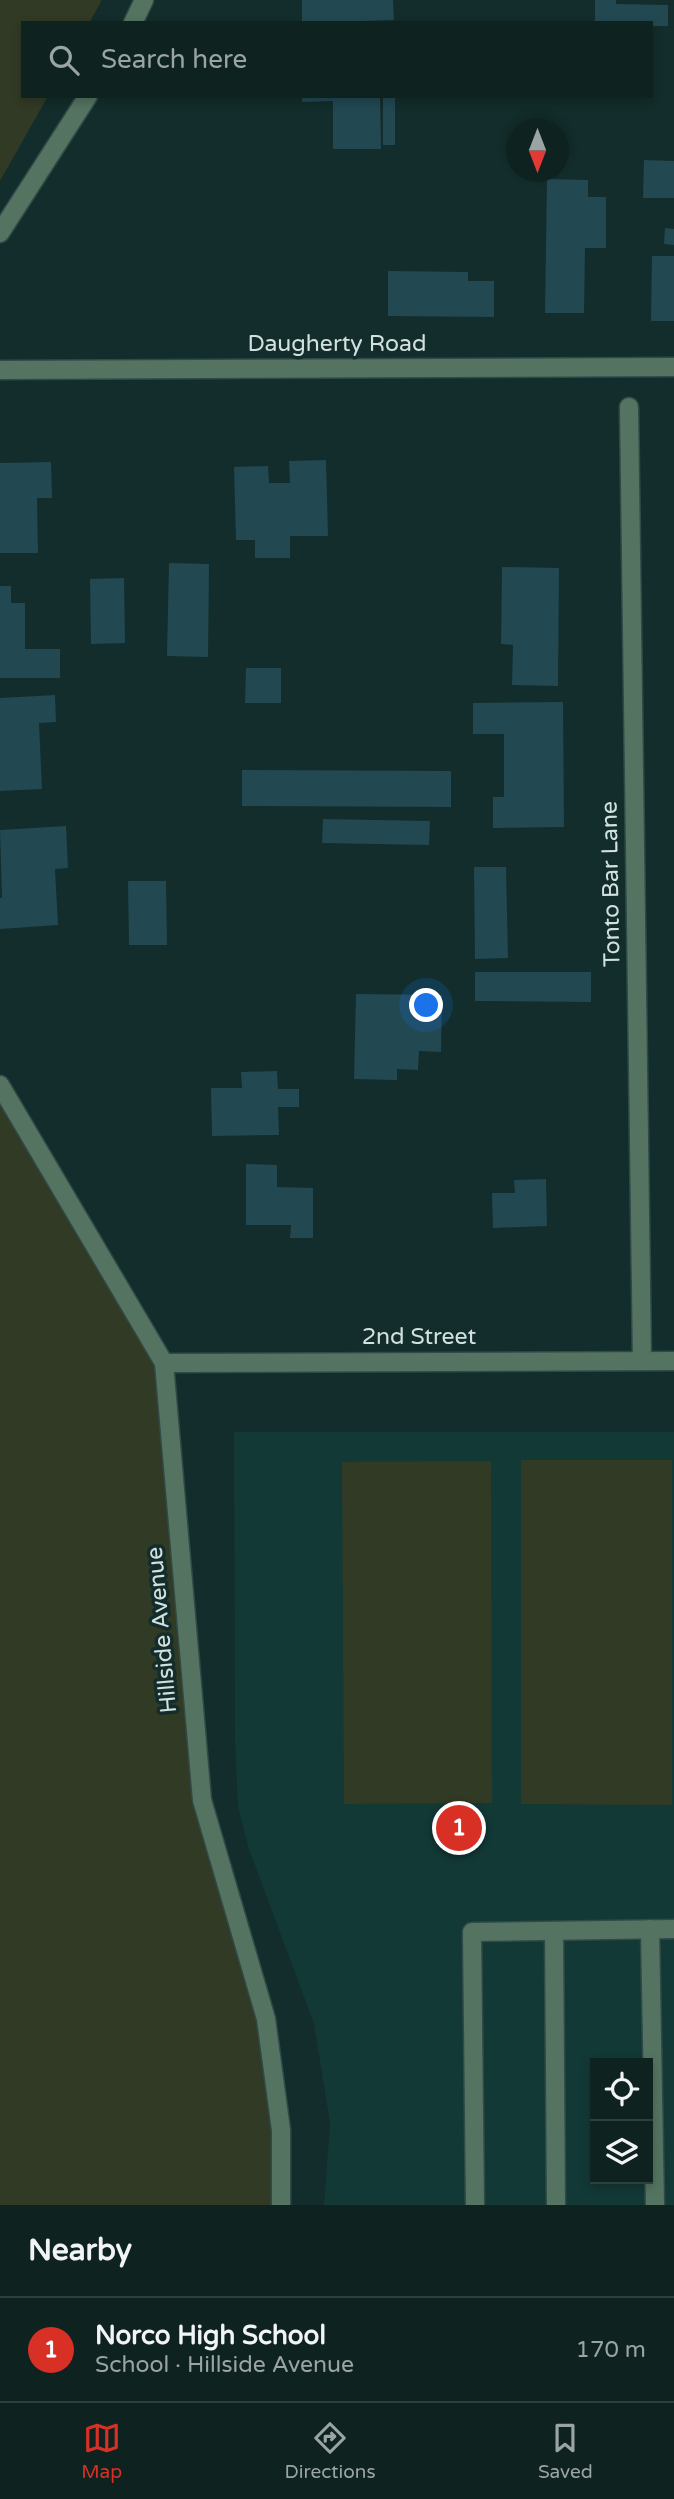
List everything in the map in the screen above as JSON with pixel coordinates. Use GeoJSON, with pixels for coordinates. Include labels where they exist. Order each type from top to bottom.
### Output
{"type":"FeatureCollection","features":[{"type":"Feature","properties":{"kind":"street"},"geometry":{"type":"LineString","coordinates":[[134,21],[144,0]]}},
{"type":"Feature","properties":{"kind":"street"},"geometry":{"type":"LineString","coordinates":[[0,233],[87,98]]}},
{"type":"Feature","properties":{"kind":"street","name":"Daugherty Road"},"geometry":{"type":"LineString","coordinates":[[0,370],[674,367]]}},
{"type":"Feature","properties":{"kind":"street","name":"Tonto Bar Lane"},"geometry":{"type":"LineString","coordinates":[[629,407],[642,1360]]}},
{"type":"Feature","properties":{"kind":"street","name":"Hillside Avenue"},"geometry":{"type":"LineString","coordinates":[[0,1085],[164,1363],[202,1800],[266,2019],[281,2130],[281,2205]]}},
{"type":"Feature","properties":{"kind":"street","name":"2nd Street"},"geometry":{"type":"LineString","coordinates":[[164,1363],[674,1361]]}},
{"type":"Feature","properties":{"kind":"street"},"geometry":{"type":"LineString","coordinates":[[650,1929],[655,2205]]}},
{"type":"Feature","properties":{"kind":"street"},"geometry":{"type":"LineString","coordinates":[[475,2205],[472,1932],[674,1929]]}},
{"type":"Feature","properties":{"kind":"street"},"geometry":{"type":"LineString","coordinates":[[554,1931],[556,2205]]}},
{"type":"Feature","properties":{"kind":"shaded area"},"geometry":{"type":"Polygon","coordinates":[[[234,1432],[674,1432],[674,2205],[324,2205],[330,2123],[314,2024],[249,1849],[238,1807],[235,1742],[234,1432]]]}},
{"type":"Feature","properties":{"kind":"green space"},"geometry":{"type":"Polygon","coordinates":[[[0,0],[102,0],[90,21],[21,21],[21,98],[47,98],[0,181],[0,0]]]}},
{"type":"Feature","properties":{"kind":"green space"},"geometry":{"type":"Polygon","coordinates":[[[0,1085],[164,1363],[202,1800],[266,2019],[281,2205],[0,2205],[0,1085]]]}},
{"type":"Feature","properties":{"kind":"green space"},"geometry":{"type":"Polygon","coordinates":[[[521,1460],[672,1460],[672,1805],[521,1804],[521,1460]]]}},
{"type":"Feature","properties":{"kind":"green space"},"geometry":{"type":"Polygon","coordinates":[[[491,1461],[492,1803],[344,1804],[342,1462],[491,1461]]]}},
{"type":"Feature","properties":{"kind":"building"},"geometry":{"type":"Polygon","coordinates":[[[302,0],[393,0],[394,20],[302,21],[302,0]]]}},
{"type":"Feature","properties":{"kind":"building"},"geometry":{"type":"Polygon","coordinates":[[[595,0],[616,0],[616,4],[668,5],[668,26],[653,26],[653,21],[595,21],[595,0]]]}},
{"type":"Feature","properties":{"kind":"building"},"geometry":{"type":"Polygon","coordinates":[[[302,98],[380,98],[381,149],[333,149],[333,101],[302,102],[302,98]]]}},
{"type":"Feature","properties":{"kind":"building"},"geometry":{"type":"Polygon","coordinates":[[[383,98],[395,98],[395,145],[383,145],[383,98]]]}},
{"type":"Feature","properties":{"kind":"building"},"geometry":{"type":"Polygon","coordinates":[[[644,160],[674,161],[674,198],[643,198],[644,160]]]}},
{"type":"Feature","properties":{"kind":"building"},"geometry":{"type":"Polygon","coordinates":[[[588,180],[588,197],[606,197],[606,248],[585,248],[584,313],[545,313],[547,182],[588,180]]]}},
{"type":"Feature","properties":{"kind":"building"},"geometry":{"type":"Polygon","coordinates":[[[665,228],[674,229],[674,245],[664,244],[665,228]]]}},
{"type":"Feature","properties":{"kind":"building"},"geometry":{"type":"Polygon","coordinates":[[[652,256],[674,256],[674,321],[651,321],[652,256]]]}},
{"type":"Feature","properties":{"kind":"building"},"geometry":{"type":"Polygon","coordinates":[[[388,271],[468,272],[468,281],[494,281],[494,317],[388,316],[388,271]]]}},
{"type":"Feature","properties":{"kind":"building"},"geometry":{"type":"Polygon","coordinates":[[[326,460],[328,536],[290,536],[290,558],[255,558],[255,540],[236,540],[234,467],[268,466],[269,483],[290,483],[289,461],[326,460]]]}},
{"type":"Feature","properties":{"kind":"building"},"geometry":{"type":"Polygon","coordinates":[[[51,462],[52,498],[37,498],[38,553],[0,553],[0,463],[51,462]]]}},
{"type":"Feature","properties":{"kind":"building"},"geometry":{"type":"Polygon","coordinates":[[[169,563],[209,564],[208,657],[167,656],[169,563]]]}},
{"type":"Feature","properties":{"kind":"building"},"geometry":{"type":"Polygon","coordinates":[[[502,567],[559,568],[558,686],[512,685],[513,645],[501,644],[502,567]]]}},
{"type":"Feature","properties":{"kind":"building"},"geometry":{"type":"Polygon","coordinates":[[[124,578],[125,643],[91,644],[90,579],[124,578]]]}},
{"type":"Feature","properties":{"kind":"building"},"geometry":{"type":"Polygon","coordinates":[[[0,586],[11,586],[11,603],[25,603],[25,649],[60,649],[60,678],[0,678],[0,586]]]}},
{"type":"Feature","properties":{"kind":"building"},"geometry":{"type":"Polygon","coordinates":[[[246,668],[281,668],[281,703],[245,703],[246,668]]]}},
{"type":"Feature","properties":{"kind":"building"},"geometry":{"type":"Polygon","coordinates":[[[55,695],[56,722],[39,723],[42,789],[0,791],[0,698],[55,695]]]}},
{"type":"Feature","properties":{"kind":"building"},"geometry":{"type":"Polygon","coordinates":[[[563,702],[564,827],[493,828],[493,797],[504,797],[504,734],[473,734],[473,703],[563,702]]]}},
{"type":"Feature","properties":{"kind":"building"},"geometry":{"type":"Polygon","coordinates":[[[242,770],[451,771],[451,807],[242,806],[242,770]]]}},
{"type":"Feature","properties":{"kind":"building"},"geometry":{"type":"Polygon","coordinates":[[[323,819],[430,821],[429,845],[322,843],[323,819]]]}},
{"type":"Feature","properties":{"kind":"building"},"geometry":{"type":"Polygon","coordinates":[[[66,826],[68,868],[55,869],[58,925],[0,929],[0,830],[66,826]]]}},
{"type":"Feature","properties":{"kind":"building"},"geometry":{"type":"Polygon","coordinates":[[[474,867],[506,867],[508,958],[475,959],[474,867]]]}},
{"type":"Feature","properties":{"kind":"building"},"geometry":{"type":"Polygon","coordinates":[[[128,881],[166,881],[167,945],[129,945],[128,881]]]}},
{"type":"Feature","properties":{"kind":"building"},"geometry":{"type":"Polygon","coordinates":[[[475,972],[591,972],[591,1002],[475,1001],[475,972]]]}},
{"type":"Feature","properties":{"kind":"building"},"geometry":{"type":"Polygon","coordinates":[[[356,994],[442,995],[441,1052],[419,1051],[418,1070],[397,1069],[397,1080],[354,1079],[356,994]]]}},
{"type":"Feature","properties":{"kind":"building"},"geometry":{"type":"Polygon","coordinates":[[[277,1071],[278,1089],[299,1089],[299,1107],[278,1107],[279,1135],[212,1136],[211,1088],[242,1088],[241,1072],[277,1071]]]}},
{"type":"Feature","properties":{"kind":"building"},"geometry":{"type":"Polygon","coordinates":[[[246,1164],[277,1165],[277,1187],[313,1188],[313,1238],[290,1238],[291,1225],[246,1225],[246,1164]]]}},
{"type":"Feature","properties":{"kind":"building"},"geometry":{"type":"Polygon","coordinates":[[[546,1179],[547,1226],[493,1228],[492,1193],[515,1193],[514,1180],[546,1179]]]}},
{"type":"Feature","properties":{"kind":"place","name":"Norco High School"},"geometry":{"type":"Point","coordinates":[459,1828]}}]}
